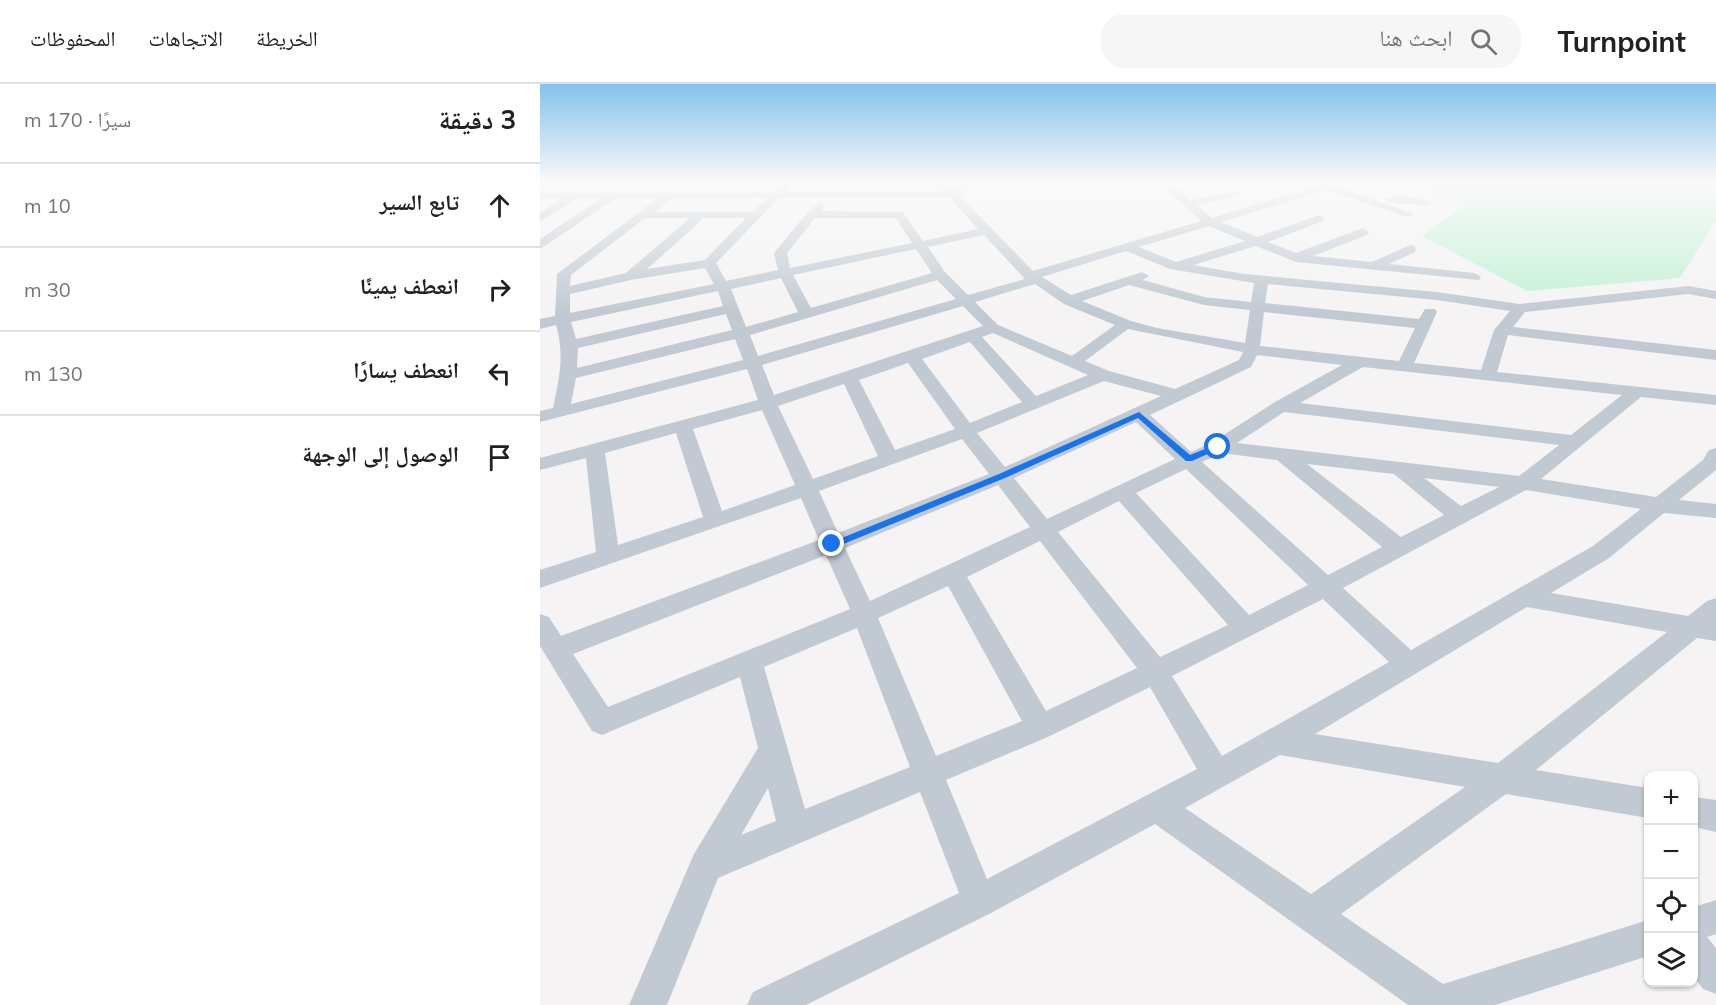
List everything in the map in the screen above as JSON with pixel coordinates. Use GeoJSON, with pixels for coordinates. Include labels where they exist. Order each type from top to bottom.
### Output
{"type":"FeatureCollection","features":[{"type":"Feature","properties":{"kind":"street"},"geometry":{"type":"LineString","coordinates":[[540,245],[568,226]]}},
{"type":"Feature","properties":{"kind":"street"},"geometry":{"type":"LineString","coordinates":[[561,411],[568,375],[570,345],[562,319],[564,274],[627,226]]}},
{"type":"Feature","properties":{"kind":"street"},"geometry":{"type":"LineString","coordinates":[[631,276],[688,226]]}},
{"type":"Feature","properties":{"kind":"street"},"geometry":{"type":"LineString","coordinates":[[562,292],[631,276],[709,263],[744,226]]}},
{"type":"Feature","properties":{"kind":"street"},"geometry":{"type":"LineString","coordinates":[[802,226],[780,253],[785,273],[806,312]]}},
{"type":"Feature","properties":{"kind":"street"},"geometry":{"type":"LineString","coordinates":[[908,226],[940,275],[993,328],[1103,375],[1176,395]]}},
{"type":"Feature","properties":{"kind":"street"},"geometry":{"type":"LineString","coordinates":[[982,226],[1032,278],[1070,301],[1126,324],[1207,343],[1252,350],[1716,400]]}},
{"type":"Feature","properties":{"kind":"street"},"geometry":{"type":"LineString","coordinates":[[540,417],[753,363],[964,301],[1125,246],[1196,226]]}},
{"type":"Feature","properties":{"kind":"street"},"geometry":{"type":"LineString","coordinates":[[1220,226],[1296,258],[1474,277]]}},
{"type":"Feature","properties":{"kind":"street"},"geometry":{"type":"LineString","coordinates":[[1070,301],[1300,226]]}},
{"type":"Feature","properties":{"kind":"street"},"geometry":{"type":"LineString","coordinates":[[540,324],[987,231]]}},
{"type":"Feature","properties":{"kind":"street"},"geometry":{"type":"LineString","coordinates":[[1244,278],[1363,232]]}},
{"type":"Feature","properties":{"kind":"street"},"geometry":{"type":"LineString","coordinates":[[1125,246],[1175,266],[1261,281],[1437,296],[1520,308],[1688,290],[1716,295]]}},
{"type":"Feature","properties":{"kind":"street"},"geometry":{"type":"LineString","coordinates":[[1374,266],[1410,249]]}},
{"type":"Feature","properties":{"kind":"street"},"geometry":{"type":"LineString","coordinates":[[709,263],[723,287],[768,403],[864,614],[979,901]]}},
{"type":"Feature","properties":{"kind":"street"},"geometry":{"type":"LineString","coordinates":[[568,375],[741,333],[806,312],[940,275]]}},
{"type":"Feature","properties":{"kind":"street"},"geometry":{"type":"LineString","coordinates":[[1404,367],[1437,296],[1453,275]]}},
{"type":"Feature","properties":{"kind":"street"},"geometry":{"type":"LineString","coordinates":[[1129,281],[1204,301],[1425,324]]}},
{"type":"Feature","properties":{"kind":"street"},"geometry":{"type":"LineString","coordinates":[[556,649],[832,544],[1002,476],[1139,415],[1245,363],[1252,350],[1261,281]]}},
{"type":"Feature","properties":{"kind":"street"},"geometry":{"type":"LineString","coordinates":[[1487,377],[1503,330],[1520,308]]}},
{"type":"Feature","properties":{"kind":"street"},"geometry":{"type":"LineString","coordinates":[[570,345],[731,309]]}},
{"type":"Feature","properties":{"kind":"street"},"geometry":{"type":"LineString","coordinates":[[1072,363],[1126,324]]}},
{"type":"Feature","properties":{"kind":"street"},"geometry":{"type":"LineString","coordinates":[[540,464],[768,403],[912,357],[993,328]]}},
{"type":"Feature","properties":{"kind":"street"},"geometry":{"type":"LineString","coordinates":[[1503,330],[1716,356]]}},
{"type":"Feature","properties":{"kind":"street"},"geometry":{"type":"LineString","coordinates":[[973,336],[1033,404]]}},
{"type":"Feature","properties":{"kind":"street"},"geometry":{"type":"LineString","coordinates":[[912,357],[966,431],[1155,671],[1217,774]]}},
{"type":"Feature","properties":{"kind":"street"},"geometry":{"type":"LineString","coordinates":[[540,624],[602,722],[864,614],[953,574],[1122,491],[1218,447],[1281,406],[1360,362]]}},
{"type":"Feature","properties":{"kind":"street"},"geometry":{"type":"LineString","coordinates":[[540,579],[806,489],[966,431],[1103,375]]}},
{"type":"Feature","properties":{"kind":"street"},"geometry":{"type":"LineString","coordinates":[[849,377],[889,458]]}},
{"type":"Feature","properties":{"kind":"street"},"geometry":{"type":"LineString","coordinates":[[706,866],[1040,727],[1246,628],[1523,483],[1637,392]]}},
{"type":"Feature","properties":{"kind":"street"},"geometry":{"type":"LineString","coordinates":[[1281,406],[1575,441]]}},
{"type":"Feature","properties":{"kind":"street"},"geometry":{"type":"LineString","coordinates":[[1139,415],[1409,664]]}},
{"type":"Feature","properties":{"kind":"street"},"geometry":{"type":"LineString","coordinates":[[683,426],[715,521]]}},
{"type":"Feature","properties":{"kind":"street"},"geometry":{"type":"LineString","coordinates":[[1218,447],[1523,483],[1659,505],[1716,511]]}},
{"type":"Feature","properties":{"kind":"street"},"geometry":{"type":"LineString","coordinates":[[596,449],[608,556]]}},
{"type":"Feature","properties":{"kind":"street"},"geometry":{"type":"LineString","coordinates":[[1281,453],[1399,548]]}},
{"type":"Feature","properties":{"kind":"street"},"geometry":{"type":"LineString","coordinates":[[766,1005],[979,901],[1278,741],[1601,552],[1711,464],[1716,455]]}},
{"type":"Feature","properties":{"kind":"street"},"geometry":{"type":"LineString","coordinates":[[1398,467],[1460,516]]}},
{"type":"Feature","properties":{"kind":"street"},"geometry":{"type":"LineString","coordinates":[[1122,491],[1246,628]]}},
{"type":"Feature","properties":{"kind":"street"},"geometry":{"type":"LineString","coordinates":[[953,574],[1040,727]]}},
{"type":"Feature","properties":{"kind":"street"},"geometry":{"type":"LineString","coordinates":[[1523,597],[1709,622]]}},
{"type":"Feature","properties":{"kind":"street"},"geometry":{"type":"LineString","coordinates":[[1311,915],[1504,777],[1709,622]]}},
{"type":"Feature","properties":{"kind":"street"},"geometry":{"type":"LineString","coordinates":[[749,662],[794,828]]}},
{"type":"Feature","properties":{"kind":"street"},"geometry":{"type":"LineString","coordinates":[[1278,741],[1504,777],[1644,802]]}},
{"type":"Feature","properties":{"kind":"street"},"geometry":{"type":"LineString","coordinates":[[648,1005],[706,866],[773,750]]}},
{"type":"Feature","properties":{"kind":"street"},"geometry":{"type":"LineString","coordinates":[[1157,807],[1439,1004],[1644,939]]}},
{"type":"Feature","properties":{"kind":"street"},"geometry":{"type":"LineString","coordinates":[[1698,923],[1716,917]]}},
{"type":"Feature","properties":{"kind":"street"},"geometry":{"type":"LineString","coordinates":[[1698,955],[1716,976]]}},
{"type":"Feature","properties":{"kind":"green space"},"geometry":{"type":"Polygon","coordinates":[[[1436,226],[1713,226],[1680,278],[1527,291],[1422,236],[1436,226]]]}},
{"type":"Feature","properties":{"kind":"route"},"geometry":{"type":"LineString","coordinates":[[832,544],[1002,476],[1139,415],[1189,459],[1218,447]]}}]}
